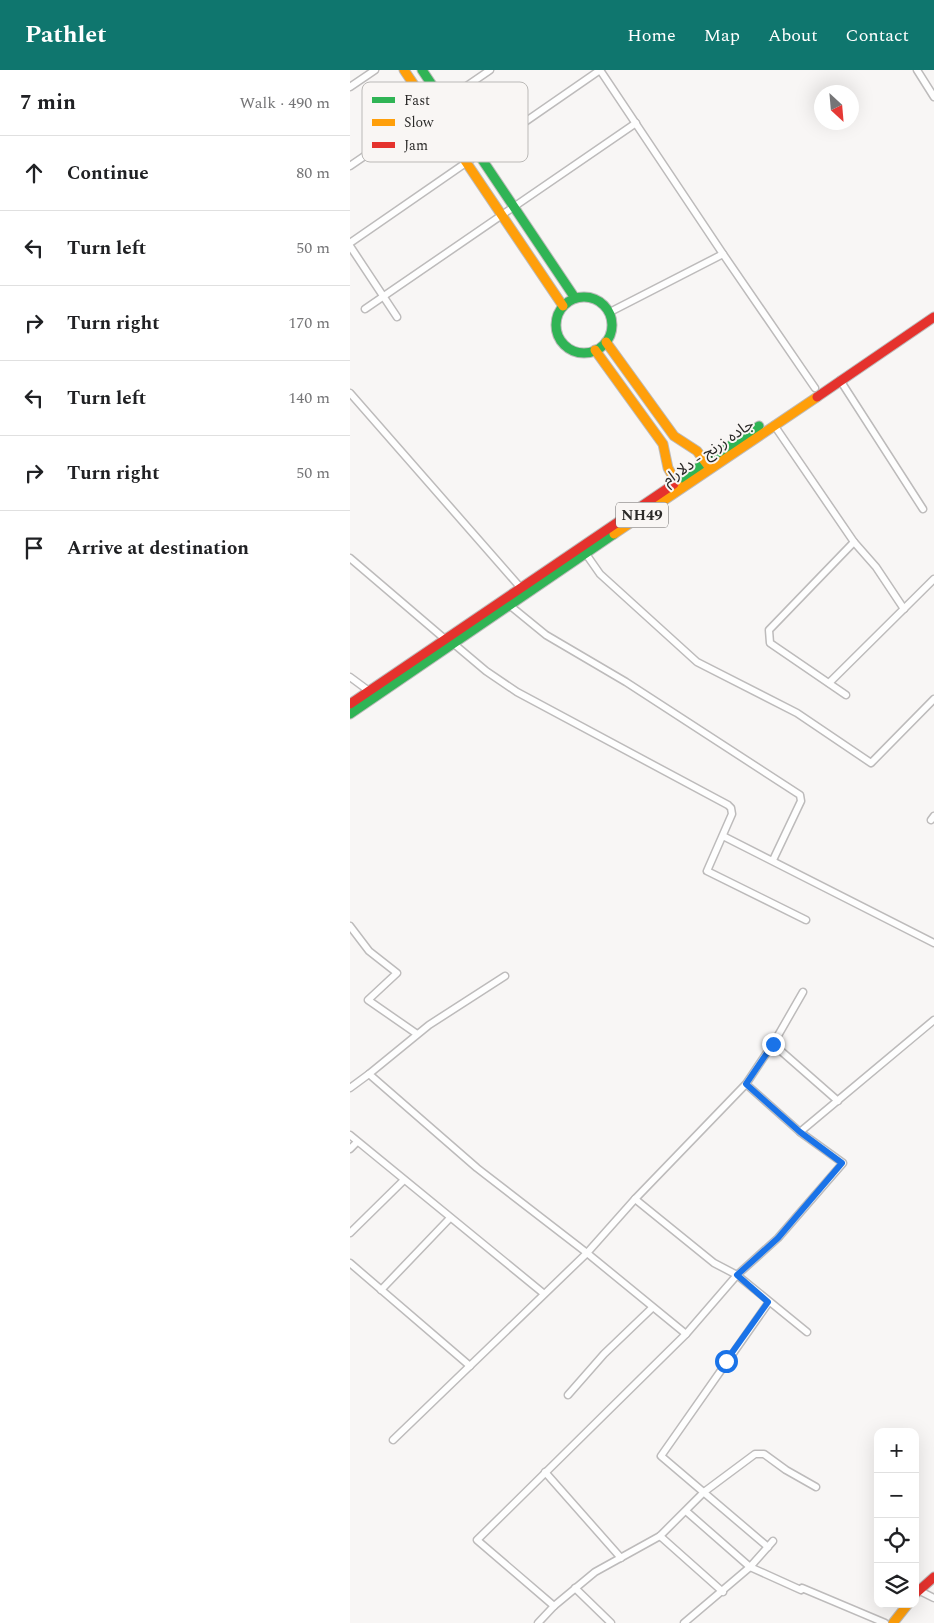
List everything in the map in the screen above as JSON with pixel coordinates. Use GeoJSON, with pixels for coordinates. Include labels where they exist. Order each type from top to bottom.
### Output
{"type":"FeatureCollection","features":[{"type":"Feature","properties":{"kind":"main road"},"geometry":{"type":"LineString","coordinates":[[404,70],[412,82]]}},
{"type":"Feature","properties":{"kind":"main road"},"geometry":{"type":"LineString","coordinates":[[422,70],[430,82]]}},
{"type":"Feature","properties":{"kind":"main road"},"geometry":{"type":"LineString","coordinates":[[467,162],[563,306]]}},
{"type":"Feature","properties":{"kind":"main road"},"geometry":{"type":"LineString","coordinates":[[483,162],[575,298]]}},
{"type":"Feature","properties":{"kind":"main road"},"geometry":{"type":"LineString","coordinates":[[588,296],[601,301],[610,312],[613,325],[606,342],[596,350],[588,353],[574,351],[563,343],[557,331],[557,318],[563,306],[575,298],[588,296]]}},
{"type":"Feature","properties":{"kind":"main road","name":"جاده زرنج - دلارام"},"geometry":{"type":"LineString","coordinates":[[709,465],[816,388],[934,308]]}},
{"type":"Feature","properties":{"kind":"main road","name":"جاده زرنج - دلارام"},"geometry":{"type":"LineString","coordinates":[[507,602],[520,587],[774,425],[934,317]]}},
{"type":"Feature","properties":{"kind":"main road"},"geometry":{"type":"LineString","coordinates":[[606,342],[674,436],[697,451],[709,465]]}},
{"type":"Feature","properties":{"kind":"main road"},"geometry":{"type":"LineString","coordinates":[[596,350],[663,444],[668,468],[678,485]]}},
{"type":"Feature","properties":{"kind":"main road","name":"جاده زرنج - دلارام"},"geometry":{"type":"LineString","coordinates":[[350,714],[507,602],[586,554],[678,485]]}},
{"type":"Feature","properties":{"kind":"main road","name":"جاده زرنج - دلارام"},"geometry":{"type":"LineString","coordinates":[[350,704],[450,642]]}},
{"type":"Feature","properties":{"kind":"main road"},"geometry":{"type":"LineString","coordinates":[[919,1590],[934,1577]]}},
{"type":"Feature","properties":{"kind":"main road"},"geometry":{"type":"LineString","coordinates":[[893,1623],[905,1608]]}},
{"type":"Feature","properties":{"kind":"street"},"geometry":{"type":"LineString","coordinates":[[350,87],[375,70]]}},
{"type":"Feature","properties":{"kind":"street"},"geometry":{"type":"LineString","coordinates":[[472,82],[490,70]]}},
{"type":"Feature","properties":{"kind":"street"},"geometry":{"type":"LineString","coordinates":[[528,120],[600,70],[723,254],[816,388]]}},
{"type":"Feature","properties":{"kind":"street"},"geometry":{"type":"LineString","coordinates":[[917,70],[934,97]]}},
{"type":"Feature","properties":{"kind":"street"},"geometry":{"type":"LineString","coordinates":[[365,309],[636,123]]}},
{"type":"Feature","properties":{"kind":"street"},"geometry":{"type":"LineString","coordinates":[[350,166],[362,158]]}},
{"type":"Feature","properties":{"kind":"street"},"geometry":{"type":"LineString","coordinates":[[397,317],[350,244],[467,162]]}},
{"type":"Feature","properties":{"kind":"street"},"geometry":{"type":"LineString","coordinates":[[610,312],[723,254]]}},
{"type":"Feature","properties":{"kind":"street"},"geometry":{"type":"LineString","coordinates":[[840,380],[923,509]]}},
{"type":"Feature","properties":{"kind":"street"},"geometry":{"type":"LineString","coordinates":[[350,393],[520,587]]}},
{"type":"Feature","properties":{"kind":"street"},"geometry":{"type":"LineString","coordinates":[[774,425],[854,542],[876,567],[904,609]]}},
{"type":"Feature","properties":{"kind":"street"},"geometry":{"type":"LineString","coordinates":[[846,695],[770,643],[768,636],[769,630],[854,542]]}},
{"type":"Feature","properties":{"kind":"street"},"geometry":{"type":"LineString","coordinates":[[586,554],[600,574],[698,662],[797,713],[871,763],[934,699]]}},
{"type":"Feature","properties":{"kind":"street"},"geometry":{"type":"LineString","coordinates":[[350,558],[486,671],[517,692],[728,805],[732,814],[707,871],[806,920]]}},
{"type":"Feature","properties":{"kind":"street"},"geometry":{"type":"LineString","coordinates":[[829,683],[934,579]]}},
{"type":"Feature","properties":{"kind":"street"},"geometry":{"type":"LineString","coordinates":[[507,602],[546,635],[626,682],[800,795],[801,801],[773,860]]}},
{"type":"Feature","properties":{"kind":"street"},"geometry":{"type":"LineString","coordinates":[[350,677],[369,691]]}},
{"type":"Feature","properties":{"kind":"street"},"geometry":{"type":"LineString","coordinates":[[723,836],[934,943]]}},
{"type":"Feature","properties":{"kind":"street"},"geometry":{"type":"LineString","coordinates":[[350,926],[369,950],[397,973],[368,1000],[417,1034]]}},
{"type":"Feature","properties":{"kind":"street"},"geometry":{"type":"LineString","coordinates":[[350,1088],[417,1034],[505,976]]}},
{"type":"Feature","properties":{"kind":"street"},"geometry":{"type":"LineString","coordinates":[[393,1440],[543,1293],[587,1253],[746,1084],[773,1044],[803,992]]}},
{"type":"Feature","properties":{"kind":"street"},"geometry":{"type":"LineString","coordinates":[[800,1132],[934,1020]]}},
{"type":"Feature","properties":{"kind":"street"},"geometry":{"type":"LineString","coordinates":[[773,1044],[838,1101]]}},
{"type":"Feature","properties":{"kind":"street"},"geometry":{"type":"LineString","coordinates":[[369,1074],[477,1168],[587,1253],[686,1334]]}},
{"type":"Feature","properties":{"kind":"street"},"geometry":{"type":"LineString","coordinates":[[554,1606],[477,1540],[686,1334],[737,1275],[778,1238],[842,1163],[800,1132],[746,1084]]}},
{"type":"Feature","properties":{"kind":"street"},"geometry":{"type":"LineString","coordinates":[[350,1135],[543,1293]]}},
{"type":"Feature","properties":{"kind":"street"},"geometry":{"type":"LineString","coordinates":[[350,1149],[357,1142]]}},
{"type":"Feature","properties":{"kind":"street"},"geometry":{"type":"LineString","coordinates":[[350,1233],[404,1180]]}},
{"type":"Feature","properties":{"kind":"street"},"geometry":{"type":"LineString","coordinates":[[635,1200],[714,1263],[737,1275],[807,1332]]}},
{"type":"Feature","properties":{"kind":"street"},"geometry":{"type":"LineString","coordinates":[[381,1290],[450,1218]]}},
{"type":"Feature","properties":{"kind":"street"},"geometry":{"type":"LineString","coordinates":[[350,1263],[470,1366]]}},
{"type":"Feature","properties":{"kind":"street"},"geometry":{"type":"LineString","coordinates":[[768,1302],[661,1456],[768,1547]]}},
{"type":"Feature","properties":{"kind":"street"},"geometry":{"type":"LineString","coordinates":[[568,1395],[604,1354],[652,1308]]}},
{"type":"Feature","properties":{"kind":"street"},"geometry":{"type":"LineString","coordinates":[[538,1623],[554,1606],[595,1572],[660,1536],[704,1492],[755,1454],[764,1454],[786,1470],[816,1486]]}},
{"type":"Feature","properties":{"kind":"street"},"geometry":{"type":"LineString","coordinates":[[544,1472],[621,1558]]}},
{"type":"Feature","properties":{"kind":"street"},"geometry":{"type":"LineString","coordinates":[[686,1511],[750,1568],[885,1623]]}},
{"type":"Feature","properties":{"kind":"street"},"geometry":{"type":"LineString","coordinates":[[660,1536],[722,1592]]}},
{"type":"Feature","properties":{"kind":"street"},"geometry":{"type":"LineString","coordinates":[[684,1623],[750,1568],[773,1541]]}},
{"type":"Feature","properties":{"kind":"street"},"geometry":{"type":"LineString","coordinates":[[576,1588],[611,1623]]}},
{"type":"Feature","properties":{"kind":"street"},"geometry":{"type":"LineString","coordinates":[[919,1593],[934,1598]]}},
{"type":"Feature","properties":{"kind":"traffic: fast"},"geometry":{"type":"LineString","coordinates":[[422,70],[430,82]]}},
{"type":"Feature","properties":{"kind":"traffic: fast"},"geometry":{"type":"LineString","coordinates":[[484,162],[575,298]]}},
{"type":"Feature","properties":{"kind":"traffic: fast"},"geometry":{"type":"LineString","coordinates":[[584,297],[595,299],[604,305],[610,314],[612,325],[610,336],[604,345],[595,351],[584,353],[573,351],[564,345],[558,336],[556,325],[558,314],[564,305],[573,299],[584,297]]}},
{"type":"Feature","properties":{"kind":"traffic: fast"},"geometry":{"type":"LineString","coordinates":[[674,484],[759,426]]}},
{"type":"Feature","properties":{"kind":"traffic: fast"},"geometry":{"type":"LineString","coordinates":[[350,714],[614,534]]}},
{"type":"Feature","properties":{"kind":"traffic: slow"},"geometry":{"type":"LineString","coordinates":[[404,70],[412,82]]}},
{"type":"Feature","properties":{"kind":"traffic: slow"},"geometry":{"type":"LineString","coordinates":[[466,162],[563,306]]}},
{"type":"Feature","properties":{"kind":"traffic: slow"},"geometry":{"type":"LineString","coordinates":[[606,342],[674,436],[697,451],[709,467]]}},
{"type":"Feature","properties":{"kind":"traffic: slow"},"geometry":{"type":"LineString","coordinates":[[595,350],[663,444],[668,468],[679,487]]}},
{"type":"Feature","properties":{"kind":"traffic: slow"},"geometry":{"type":"LineString","coordinates":[[614,534],[817,397]]}},
{"type":"Feature","properties":{"kind":"traffic: slow"},"geometry":{"type":"LineString","coordinates":[[893,1623],[905,1608]]}},
{"type":"Feature","properties":{"kind":"traffic: jam"},"geometry":{"type":"LineString","coordinates":[[817,397],[934,317]]}},
{"type":"Feature","properties":{"kind":"traffic: jam"},"geometry":{"type":"LineString","coordinates":[[350,704],[674,484]]}},
{"type":"Feature","properties":{"kind":"traffic: jam"},"geometry":{"type":"LineString","coordinates":[[919,1590],[934,1577]]}},
{"type":"Feature","properties":{"kind":"route"},"geometry":{"type":"LineString","coordinates":[[726,1361],[768,1302],[737,1275],[778,1238],[842,1163],[800,1132],[746,1084],[773,1044]]}}]}
